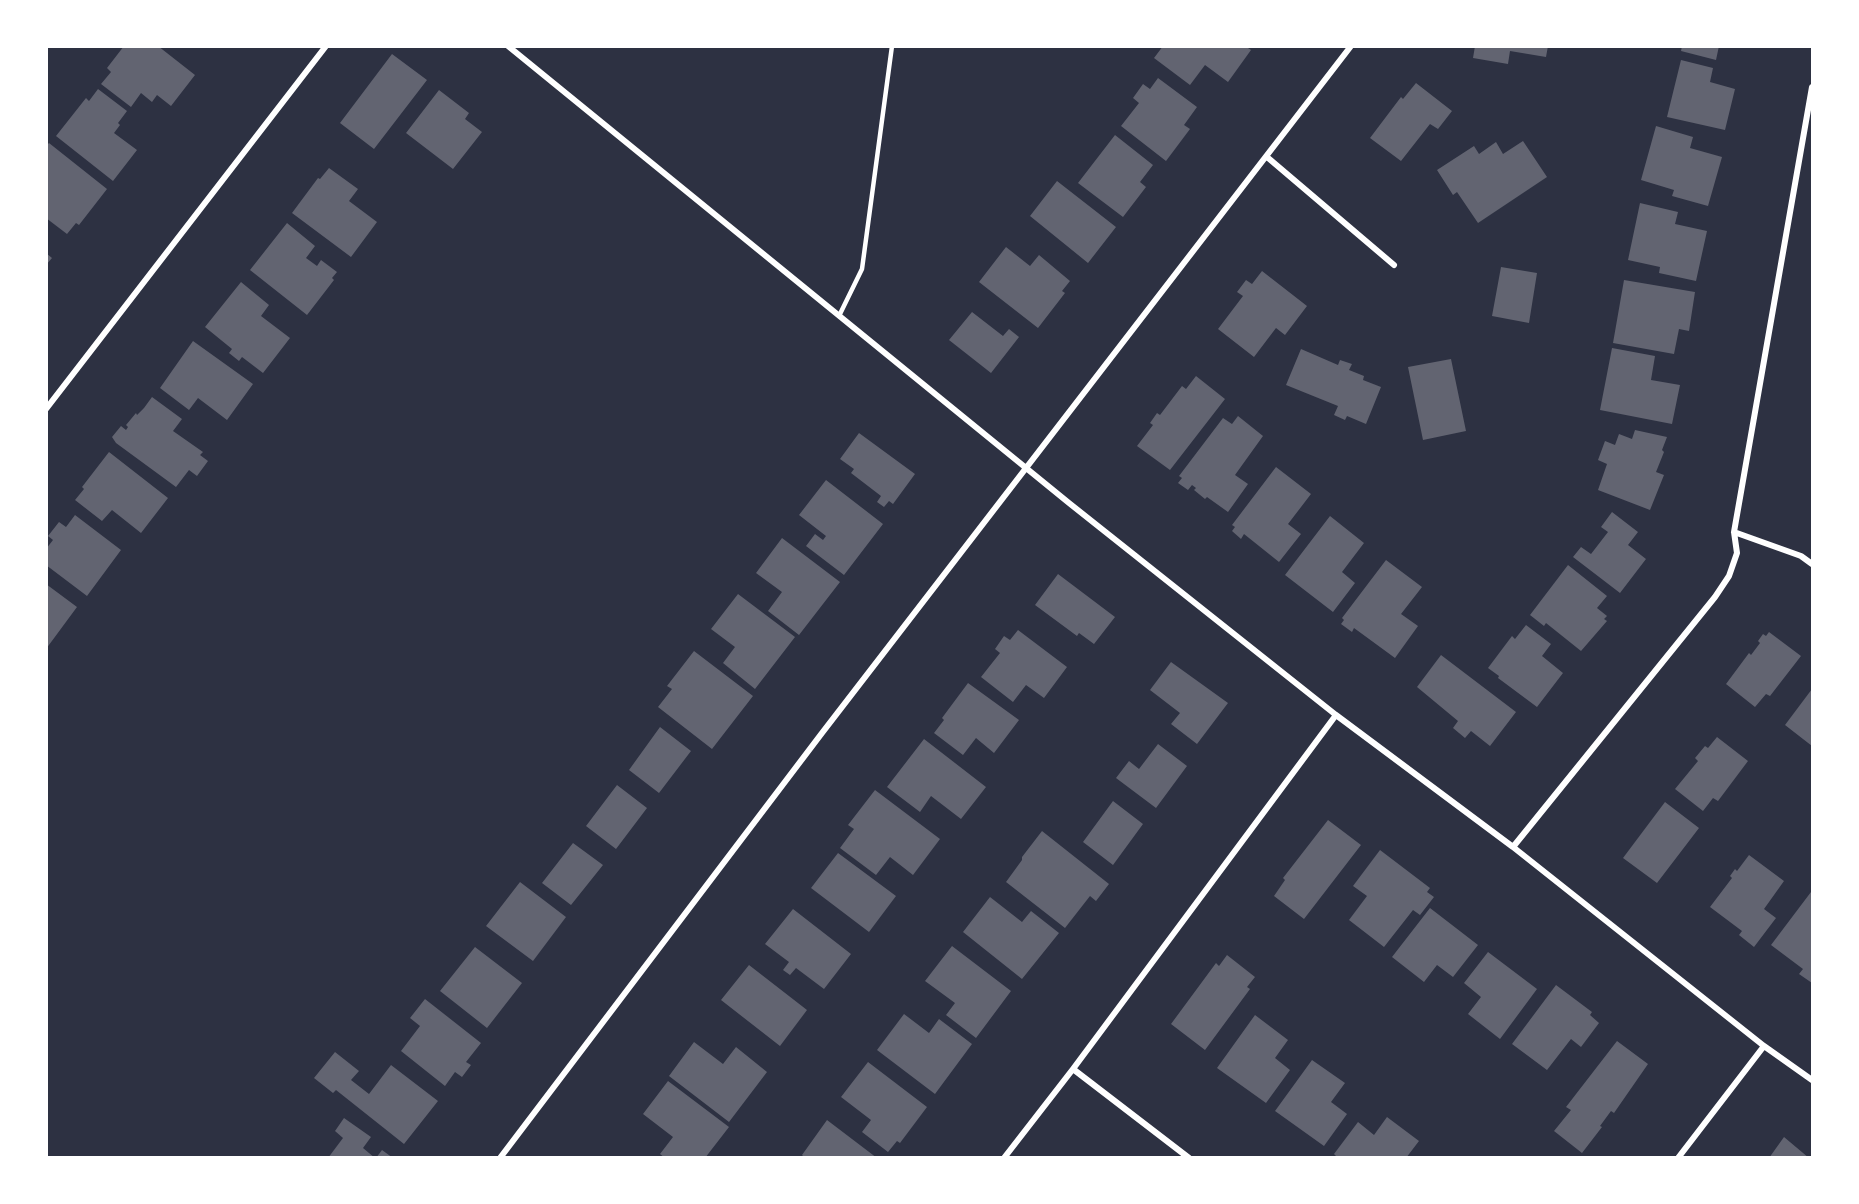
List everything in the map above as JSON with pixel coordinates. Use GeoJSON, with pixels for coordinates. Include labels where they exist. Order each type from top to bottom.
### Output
{"type":"FeatureCollection","features":[{"type":"Feature","properties":{"kind":"street"},"geometry":{"type":"LineString","coordinates":[[46,409],[326,46]]}},
{"type":"Feature","properties":{"kind":"street"},"geometry":{"type":"LineString","coordinates":[[508,46],[1027,468],[1336,715],[1513,847],[1764,1046],[1812,1080]]}},
{"type":"Feature","properties":{"kind":"street"},"geometry":{"type":"LineString","coordinates":[[500,1158],[822,733],[1351,46]]}},
{"type":"Feature","properties":{"kind":"street"},"geometry":{"type":"LineString","coordinates":[[1513,847],[1715,597],[1729,576],[1737,553],[1734,532],[1812,87]]}},
{"type":"Feature","properties":{"kind":"street"},"geometry":{"type":"LineString","coordinates":[[1267,157],[1394,265]]}},
{"type":"Feature","properties":{"kind":"street"},"geometry":{"type":"LineString","coordinates":[[1734,532],[1801,556],[1812,564]]}},
{"type":"Feature","properties":{"kind":"street"},"geometry":{"type":"LineString","coordinates":[[1004,1158],[1073,1069],[1336,715]]}},
{"type":"Feature","properties":{"kind":"street"},"geometry":{"type":"LineString","coordinates":[[1678,1158],[1764,1046]]}},
{"type":"Feature","properties":{"kind":"street"},"geometry":{"type":"LineString","coordinates":[[1073,1069],[1189,1158]]}},
{"type":"Feature","properties":{"kind":"lane"},"geometry":{"type":"LineString","coordinates":[[839,316],[862,269],[892,46]]}},
{"type":"Feature","properties":{"kind":"building"},"geometry":{"type":"Polygon","coordinates":[[[124,46],[158,46],[195,75],[171,106],[157,95],[152,102],[141,93],[131,107],[101,84],[111,72],[107,68],[124,46]]]}},
{"type":"Feature","properties":{"kind":"building"},"geometry":{"type":"Polygon","coordinates":[[[1163,46],[1245,46],[1251,50],[1228,82],[1205,65],[1190,85],[1154,58],[1163,46]]]}},
{"type":"Feature","properties":{"kind":"building"},"geometry":{"type":"Polygon","coordinates":[[[1475,46],[1548,46],[1546,57],[1510,51],[1508,64],[1473,58],[1475,46]]]}},
{"type":"Feature","properties":{"kind":"building"},"geometry":{"type":"Polygon","coordinates":[[[1682,46],[1719,46],[1716,60],[1681,51],[1682,46]]]}},
{"type":"Feature","properties":{"kind":"building"},"geometry":{"type":"Polygon","coordinates":[[[392,54],[427,80],[374,149],[340,123],[392,54]]]}},
{"type":"Feature","properties":{"kind":"building"},"geometry":{"type":"Polygon","coordinates":[[[1681,60],[1713,68],[1710,82],[1735,89],[1725,130],[1667,117],[1681,60]]]}},
{"type":"Feature","properties":{"kind":"building"},"geometry":{"type":"Polygon","coordinates":[[[1158,78],[1197,107],[1184,125],[1190,129],[1166,161],[1121,126],[1139,103],[1133,98],[1143,84],[1150,89],[1158,78]]]}},
{"type":"Feature","properties":{"kind":"building"},"geometry":{"type":"Polygon","coordinates":[[[1416,83],[1452,111],[1438,129],[1430,124],[1401,161],[1370,138],[1401,97],[1403,99],[1416,83]]]}},
{"type":"Feature","properties":{"kind":"building"},"geometry":{"type":"Polygon","coordinates":[[[98,89],[127,111],[114,133],[137,150],[113,181],[56,136],[86,98],[89,101],[98,89]]]}},
{"type":"Feature","properties":{"kind":"building"},"geometry":{"type":"Polygon","coordinates":[[[439,90],[469,113],[465,119],[482,132],[453,169],[406,133],[439,90]]]}},
{"type":"Feature","properties":{"kind":"building"},"geometry":{"type":"Polygon","coordinates":[[[1656,126],[1693,137],[1690,148],[1722,157],[1708,206],[1672,196],[1674,190],[1641,180],[1656,126]]]}},
{"type":"Feature","properties":{"kind":"building"},"geometry":{"type":"Polygon","coordinates":[[[1115,135],[1153,165],[1140,182],[1146,187],[1123,217],[1078,183],[1115,135]]]}},
{"type":"Feature","properties":{"kind":"building"},"geometry":{"type":"Polygon","coordinates":[[[1523,141],[1547,177],[1478,223],[1457,192],[1453,195],[1437,170],[1474,146],[1479,154],[1496,142],[1503,154],[1523,141]]]}},
{"type":"Feature","properties":{"kind":"building"},"geometry":{"type":"Polygon","coordinates":[[[49,143],[107,189],[79,225],[76,223],[67,234],[46,218],[46,146],[49,143]]]}},
{"type":"Feature","properties":{"kind":"building"},"geometry":{"type":"Polygon","coordinates":[[[329,168],[358,189],[349,201],[377,222],[351,257],[292,213],[318,178],[320,179],[329,168]]]}},
{"type":"Feature","properties":{"kind":"building"},"geometry":{"type":"Polygon","coordinates":[[[1057,181],[1116,227],[1088,263],[1030,216],[1057,181]]]}},
{"type":"Feature","properties":{"kind":"building"},"geometry":{"type":"Polygon","coordinates":[[[1640,203],[1678,212],[1675,224],[1707,231],[1696,281],[1659,273],[1660,267],[1628,260],[1640,203]]]}},
{"type":"Feature","properties":{"kind":"building"},"geometry":{"type":"Polygon","coordinates":[[[287,223],[315,246],[306,258],[317,266],[321,260],[337,272],[332,278],[334,280],[307,315],[250,270],[287,223]]]}},
{"type":"Feature","properties":{"kind":"building"},"geometry":{"type":"Polygon","coordinates":[[[1006,247],[1030,266],[1039,255],[1070,281],[1062,291],[1065,293],[1038,328],[979,282],[1006,247]]]}},
{"type":"Feature","properties":{"kind":"building"},"geometry":{"type":"Polygon","coordinates":[[[46,253],[52,258],[46,265],[46,253]]]}},
{"type":"Feature","properties":{"kind":"building"},"geometry":{"type":"Polygon","coordinates":[[[1501,267],[1537,273],[1529,323],[1492,316],[1501,267]]]}},
{"type":"Feature","properties":{"kind":"building"},"geometry":{"type":"Polygon","coordinates":[[[1262,271],[1307,306],[1285,335],[1276,328],[1254,357],[1218,329],[1243,296],[1237,292],[1246,280],[1252,284],[1262,271]]]}},
{"type":"Feature","properties":{"kind":"building"},"geometry":{"type":"Polygon","coordinates":[[[1624,280],[1695,292],[1689,331],[1679,329],[1674,354],[1613,343],[1624,280]]]}},
{"type":"Feature","properties":{"kind":"building"},"geometry":{"type":"Polygon","coordinates":[[[241,282],[269,305],[261,316],[290,338],[263,373],[242,357],[239,361],[229,353],[232,349],[205,327],[241,282]]]}},
{"type":"Feature","properties":{"kind":"building"},"geometry":{"type":"Polygon","coordinates":[[[972,312],[1003,336],[1009,329],[1019,337],[991,373],[949,340],[972,312]]]}},
{"type":"Feature","properties":{"kind":"building"},"geometry":{"type":"Polygon","coordinates":[[[193,341],[253,384],[227,420],[198,398],[189,410],[160,388],[193,341]]]}},
{"type":"Feature","properties":{"kind":"building"},"geometry":{"type":"Polygon","coordinates":[[[1612,348],[1655,356],[1651,380],[1680,385],[1672,424],[1600,410],[1612,348]]]}},
{"type":"Feature","properties":{"kind":"building"},"geometry":{"type":"Polygon","coordinates":[[[1301,349],[1338,365],[1340,360],[1352,364],[1349,370],[1364,376],[1363,380],[1381,387],[1366,424],[1347,416],[1345,420],[1334,415],[1338,406],[1286,385],[1301,349]]]}},
{"type":"Feature","properties":{"kind":"building"},"geometry":{"type":"Polygon","coordinates":[[[1451,359],[1466,431],[1423,440],[1408,367],[1451,359]]]}},
{"type":"Feature","properties":{"kind":"building"},"geometry":{"type":"Polygon","coordinates":[[[1196,376],[1225,399],[1170,470],[1137,446],[1153,425],[1150,423],[1157,413],[1160,415],[1182,386],[1186,389],[1196,376]]]}},
{"type":"Feature","properties":{"kind":"building"},"geometry":{"type":"Polygon","coordinates":[[[152,397],[182,419],[173,431],[203,452],[200,455],[208,461],[197,476],[189,470],[176,487],[116,443],[112,437],[121,426],[126,430],[128,427],[126,425],[152,397]]]}},
{"type":"Feature","properties":{"kind":"building"},"geometry":{"type":"Polygon","coordinates":[[[1238,416],[1263,436],[1235,475],[1248,484],[1228,512],[1207,497],[1205,499],[1194,490],[1196,488],[1192,485],[1188,490],[1178,483],[1182,478],[1179,476],[1223,418],[1232,424],[1238,416]]]}},
{"type":"Feature","properties":{"kind":"building"},"geometry":{"type":"Polygon","coordinates":[[[1635,430],[1667,437],[1656,472],[1664,475],[1650,510],[1598,490],[1607,464],[1598,460],[1605,441],[1615,445],[1619,434],[1632,439],[1635,430]]]}},
{"type":"Feature","properties":{"kind":"building"},"geometry":{"type":"Polygon","coordinates":[[[859,433],[915,474],[893,504],[889,501],[884,507],[877,502],[881,496],[851,473],[854,469],[840,459],[859,433]]]}},
{"type":"Feature","properties":{"kind":"building"},"geometry":{"type":"Polygon","coordinates":[[[109,452],[168,498],[141,533],[112,510],[102,521],[75,500],[84,489],[82,487],[109,452]]]}},
{"type":"Feature","properties":{"kind":"building"},"geometry":{"type":"Polygon","coordinates":[[[1276,467],[1311,494],[1288,524],[1301,534],[1279,562],[1244,534],[1241,539],[1232,531],[1235,527],[1232,525],[1276,467]]]}},
{"type":"Feature","properties":{"kind":"building"},"geometry":{"type":"Polygon","coordinates":[[[826,480],[883,524],[844,575],[806,546],[815,534],[823,540],[826,536],[799,515],[826,480]]]}},
{"type":"Feature","properties":{"kind":"building"},"geometry":{"type":"Polygon","coordinates":[[[1612,512],[1638,532],[1628,545],[1646,559],[1620,593],[1573,557],[1581,547],[1591,554],[1608,532],[1601,527],[1612,512]]]}},
{"type":"Feature","properties":{"kind":"building"},"geometry":{"type":"Polygon","coordinates":[[[75,515],[121,550],[87,596],[46,565],[46,549],[53,540],[48,536],[59,522],[66,527],[75,515]]]}},
{"type":"Feature","properties":{"kind":"building"},"geometry":{"type":"Polygon","coordinates":[[[1330,516],[1364,543],[1342,572],[1355,583],[1333,612],[1285,575],[1330,516]]]}},
{"type":"Feature","properties":{"kind":"building"},"geometry":{"type":"Polygon","coordinates":[[[782,538],[840,582],[799,635],[768,611],[782,592],[756,573],[782,538]]]}},
{"type":"Feature","properties":{"kind":"building"},"geometry":{"type":"Polygon","coordinates":[[[1386,560],[1422,587],[1401,614],[1418,626],[1395,658],[1354,628],[1352,632],[1341,624],[1344,620],[1342,618],[1386,560]]]}},
{"type":"Feature","properties":{"kind":"building"},"geometry":{"type":"Polygon","coordinates":[[[1568,565],[1607,596],[1597,608],[1607,616],[1604,619],[1607,621],[1581,651],[1546,623],[1544,626],[1530,615],[1568,565]]]}},
{"type":"Feature","properties":{"kind":"building"},"geometry":{"type":"Polygon","coordinates":[[[1058,574],[1115,617],[1094,644],[1079,633],[1077,636],[1035,605],[1058,574]]]}},
{"type":"Feature","properties":{"kind":"building"},"geometry":{"type":"Polygon","coordinates":[[[46,584],[77,607],[46,649],[46,584]]]}},
{"type":"Feature","properties":{"kind":"building"},"geometry":{"type":"Polygon","coordinates":[[[738,594],[795,637],[755,689],[723,663],[735,647],[711,629],[738,594]]]}},
{"type":"Feature","properties":{"kind":"building"},"geometry":{"type":"Polygon","coordinates":[[[1526,625],[1551,644],[1542,656],[1563,673],[1537,707],[1488,668],[1512,636],[1515,639],[1526,625]]]}},
{"type":"Feature","properties":{"kind":"building"},"geometry":{"type":"Polygon","coordinates":[[[1018,630],[1067,667],[1044,698],[1026,685],[1013,702],[981,677],[1000,653],[995,649],[1004,636],[1010,640],[1018,630]]]}},
{"type":"Feature","properties":{"kind":"building"},"geometry":{"type":"Polygon","coordinates":[[[1769,632],[1801,656],[1770,696],[1766,694],[1755,707],[1726,684],[1749,653],[1751,655],[1760,643],[1758,641],[1763,634],[1766,636],[1769,632]]]}},
{"type":"Feature","properties":{"kind":"building"},"geometry":{"type":"Polygon","coordinates":[[[694,651],[753,696],[712,749],[658,707],[672,689],[667,686],[694,651]]]}},
{"type":"Feature","properties":{"kind":"building"},"geometry":{"type":"Polygon","coordinates":[[[1441,655],[1516,712],[1490,746],[1471,731],[1465,738],[1453,728],[1458,721],[1417,687],[1441,655]]]}},
{"type":"Feature","properties":{"kind":"building"},"geometry":{"type":"Polygon","coordinates":[[[1171,662],[1228,703],[1197,744],[1171,724],[1180,713],[1150,690],[1171,662]]]}},
{"type":"Feature","properties":{"kind":"building"},"geometry":{"type":"Polygon","coordinates":[[[968,683],[1019,720],[994,753],[976,738],[963,755],[934,733],[944,720],[942,718],[968,683]]]}},
{"type":"Feature","properties":{"kind":"building"},"geometry":{"type":"Polygon","coordinates":[[[1812,689],[1812,746],[1785,725],[1812,689]]]}},
{"type":"Feature","properties":{"kind":"building"},"geometry":{"type":"Polygon","coordinates":[[[660,727],[691,751],[659,793],[629,770],[660,727]]]}},
{"type":"Feature","properties":{"kind":"building"},"geometry":{"type":"Polygon","coordinates":[[[1717,737],[1748,761],[1718,801],[1713,798],[1703,811],[1675,789],[1698,761],[1695,758],[1717,737]]]}},
{"type":"Feature","properties":{"kind":"building"},"geometry":{"type":"Polygon","coordinates":[[[924,739],[986,787],[961,819],[931,796],[920,812],[887,787],[924,739]]]}},
{"type":"Feature","properties":{"kind":"building"},"geometry":{"type":"Polygon","coordinates":[[[1158,744],[1187,766],[1156,808],[1116,778],[1129,761],[1139,769],[1158,744]]]}},
{"type":"Feature","properties":{"kind":"building"},"geometry":{"type":"Polygon","coordinates":[[[617,785],[647,808],[616,849],[586,826],[617,785]]]}},
{"type":"Feature","properties":{"kind":"building"},"geometry":{"type":"Polygon","coordinates":[[[875,790],[940,839],[913,875],[890,857],[876,875],[840,848],[854,829],[848,825],[875,790]]]}},
{"type":"Feature","properties":{"kind":"building"},"geometry":{"type":"Polygon","coordinates":[[[1113,801],[1143,824],[1113,865],[1083,842],[1113,801]]]}},
{"type":"Feature","properties":{"kind":"building"},"geometry":{"type":"Polygon","coordinates":[[[1665,802],[1699,828],[1657,883],[1623,858],[1665,802]]]}},
{"type":"Feature","properties":{"kind":"building"},"geometry":{"type":"Polygon","coordinates":[[[1328,820],[1361,845],[1304,919],[1274,896],[1285,880],[1283,878],[1328,820]]]}},
{"type":"Feature","properties":{"kind":"building"},"geometry":{"type":"Polygon","coordinates":[[[1042,831],[1109,884],[1096,901],[1090,896],[1065,928],[1006,882],[1042,831]]]}},
{"type":"Feature","properties":{"kind":"building"},"geometry":{"type":"Polygon","coordinates":[[[573,843],[603,865],[571,905],[542,883],[573,843]]]}},
{"type":"Feature","properties":{"kind":"building"},"geometry":{"type":"Polygon","coordinates":[[[1380,850],[1430,888],[1427,892],[1434,897],[1420,915],[1413,910],[1384,947],[1349,920],[1367,896],[1353,886],[1380,850]]]}},
{"type":"Feature","properties":{"kind":"building"},"geometry":{"type":"Polygon","coordinates":[[[838,853],[896,896],[869,932],[811,888],[838,853]]]}},
{"type":"Feature","properties":{"kind":"building"},"geometry":{"type":"Polygon","coordinates":[[[1749,855],[1784,881],[1764,909],[1776,918],[1754,947],[1739,935],[1742,931],[1710,907],[1732,878],[1730,876],[1735,869],[1737,871],[1749,855]]]}},
{"type":"Feature","properties":{"kind":"building"},"geometry":{"type":"Polygon","coordinates":[[[520,882],[566,917],[533,961],[486,926],[520,882]]]}},
{"type":"Feature","properties":{"kind":"building"},"geometry":{"type":"Polygon","coordinates":[[[1811,892],[1812,983],[1799,974],[1803,969],[1771,945],[1811,892]]]}},
{"type":"Feature","properties":{"kind":"building"},"geometry":{"type":"Polygon","coordinates":[[[990,897],[1022,922],[1031,911],[1059,933],[1022,979],[963,932],[990,897]]]}},
{"type":"Feature","properties":{"kind":"building"},"geometry":{"type":"Polygon","coordinates":[[[1430,908],[1478,945],[1453,977],[1437,965],[1424,982],[1392,957],[1430,908]]]}},
{"type":"Feature","properties":{"kind":"building"},"geometry":{"type":"Polygon","coordinates":[[[793,909],[851,954],[824,989],[796,968],[790,975],[783,970],[789,962],[765,944],[793,909]]]}},
{"type":"Feature","properties":{"kind":"building"},"geometry":{"type":"Polygon","coordinates":[[[952,946],[1011,991],[976,1038],[946,1015],[955,1003],[925,981],[952,946]]]}},
{"type":"Feature","properties":{"kind":"building"},"geometry":{"type":"Polygon","coordinates":[[[475,947],[522,983],[487,1028],[440,991],[475,947]]]}},
{"type":"Feature","properties":{"kind":"building"},"geometry":{"type":"Polygon","coordinates":[[[1488,952],[1537,989],[1500,1039],[1468,1014],[1481,997],[1464,983],[1488,952]]]}},
{"type":"Feature","properties":{"kind":"building"},"geometry":{"type":"Polygon","coordinates":[[[1227,955],[1255,977],[1247,987],[1250,989],[1205,1050],[1171,1024],[1216,963],[1219,966],[1227,955]]]}},
{"type":"Feature","properties":{"kind":"building"},"geometry":{"type":"Polygon","coordinates":[[[749,965],[807,1010],[780,1046],[721,1000],[749,965]]]}},
{"type":"Feature","properties":{"kind":"building"},"geometry":{"type":"Polygon","coordinates":[[[1556,985],[1592,1012],[1590,1015],[1599,1023],[1581,1047],[1571,1039],[1547,1070],[1512,1044],[1556,985]]]}},
{"type":"Feature","properties":{"kind":"building"},"geometry":{"type":"Polygon","coordinates":[[[425,999],[481,1043],[466,1062],[471,1065],[462,1077],[455,1072],[445,1086],[401,1051],[420,1026],[410,1018],[425,999]]]}},
{"type":"Feature","properties":{"kind":"building"},"geometry":{"type":"Polygon","coordinates":[[[904,1014],[929,1033],[939,1019],[972,1044],[935,1094],[877,1050],[904,1014]]]}},
{"type":"Feature","properties":{"kind":"building"},"geometry":{"type":"Polygon","coordinates":[[[1255,1015],[1288,1040],[1275,1058],[1290,1070],[1266,1103],[1217,1068],[1255,1015]]]}},
{"type":"Feature","properties":{"kind":"building"},"geometry":{"type":"Polygon","coordinates":[[[1617,1041],[1648,1064],[1614,1113],[1611,1111],[1582,1153],[1554,1131],[1571,1110],[1566,1107],[1617,1041]]]}},
{"type":"Feature","properties":{"kind":"building"},"geometry":{"type":"Polygon","coordinates":[[[694,1042],[723,1064],[736,1047],[767,1072],[729,1122],[669,1076],[694,1042]]]}},
{"type":"Feature","properties":{"kind":"building"},"geometry":{"type":"Polygon","coordinates":[[[335,1052],[359,1071],[351,1080],[369,1094],[391,1065],[438,1101],[404,1144],[336,1090],[333,1093],[314,1078],[335,1052]]]}},
{"type":"Feature","properties":{"kind":"building"},"geometry":{"type":"Polygon","coordinates":[[[1312,1060],[1345,1083],[1331,1102],[1347,1114],[1324,1146],[1275,1111],[1312,1060]]]}},
{"type":"Feature","properties":{"kind":"building"},"geometry":{"type":"Polygon","coordinates":[[[868,1062],[927,1107],[900,1143],[897,1141],[888,1152],[862,1132],[871,1120],[841,1097],[868,1062]]]}},
{"type":"Feature","properties":{"kind":"building"},"geometry":{"type":"Polygon","coordinates":[[[668,1081],[729,1127],[705,1158],[665,1158],[660,1154],[673,1137],[643,1114],[668,1081]]]}},
{"type":"Feature","properties":{"kind":"building"},"geometry":{"type":"Polygon","coordinates":[[[1387,1117],[1419,1141],[1406,1158],[1338,1158],[1334,1154],[1358,1122],[1374,1135],[1387,1117]]]}},
{"type":"Feature","properties":{"kind":"building"},"geometry":{"type":"Polygon","coordinates":[[[344,1118],[371,1137],[363,1148],[375,1158],[328,1158],[343,1138],[335,1131],[344,1118]]]}},
{"type":"Feature","properties":{"kind":"building"},"geometry":{"type":"Polygon","coordinates":[[[827,1120],[877,1158],[805,1158],[802,1155],[827,1120]]]}},
{"type":"Feature","properties":{"kind":"building"},"geometry":{"type":"Polygon","coordinates":[[[1784,1137],[1809,1158],[1769,1158],[1784,1137]]]}},
{"type":"Feature","properties":{"kind":"building"},"geometry":{"type":"Polygon","coordinates":[[[382,1150],[393,1158],[376,1158],[382,1150]]]}}]}
